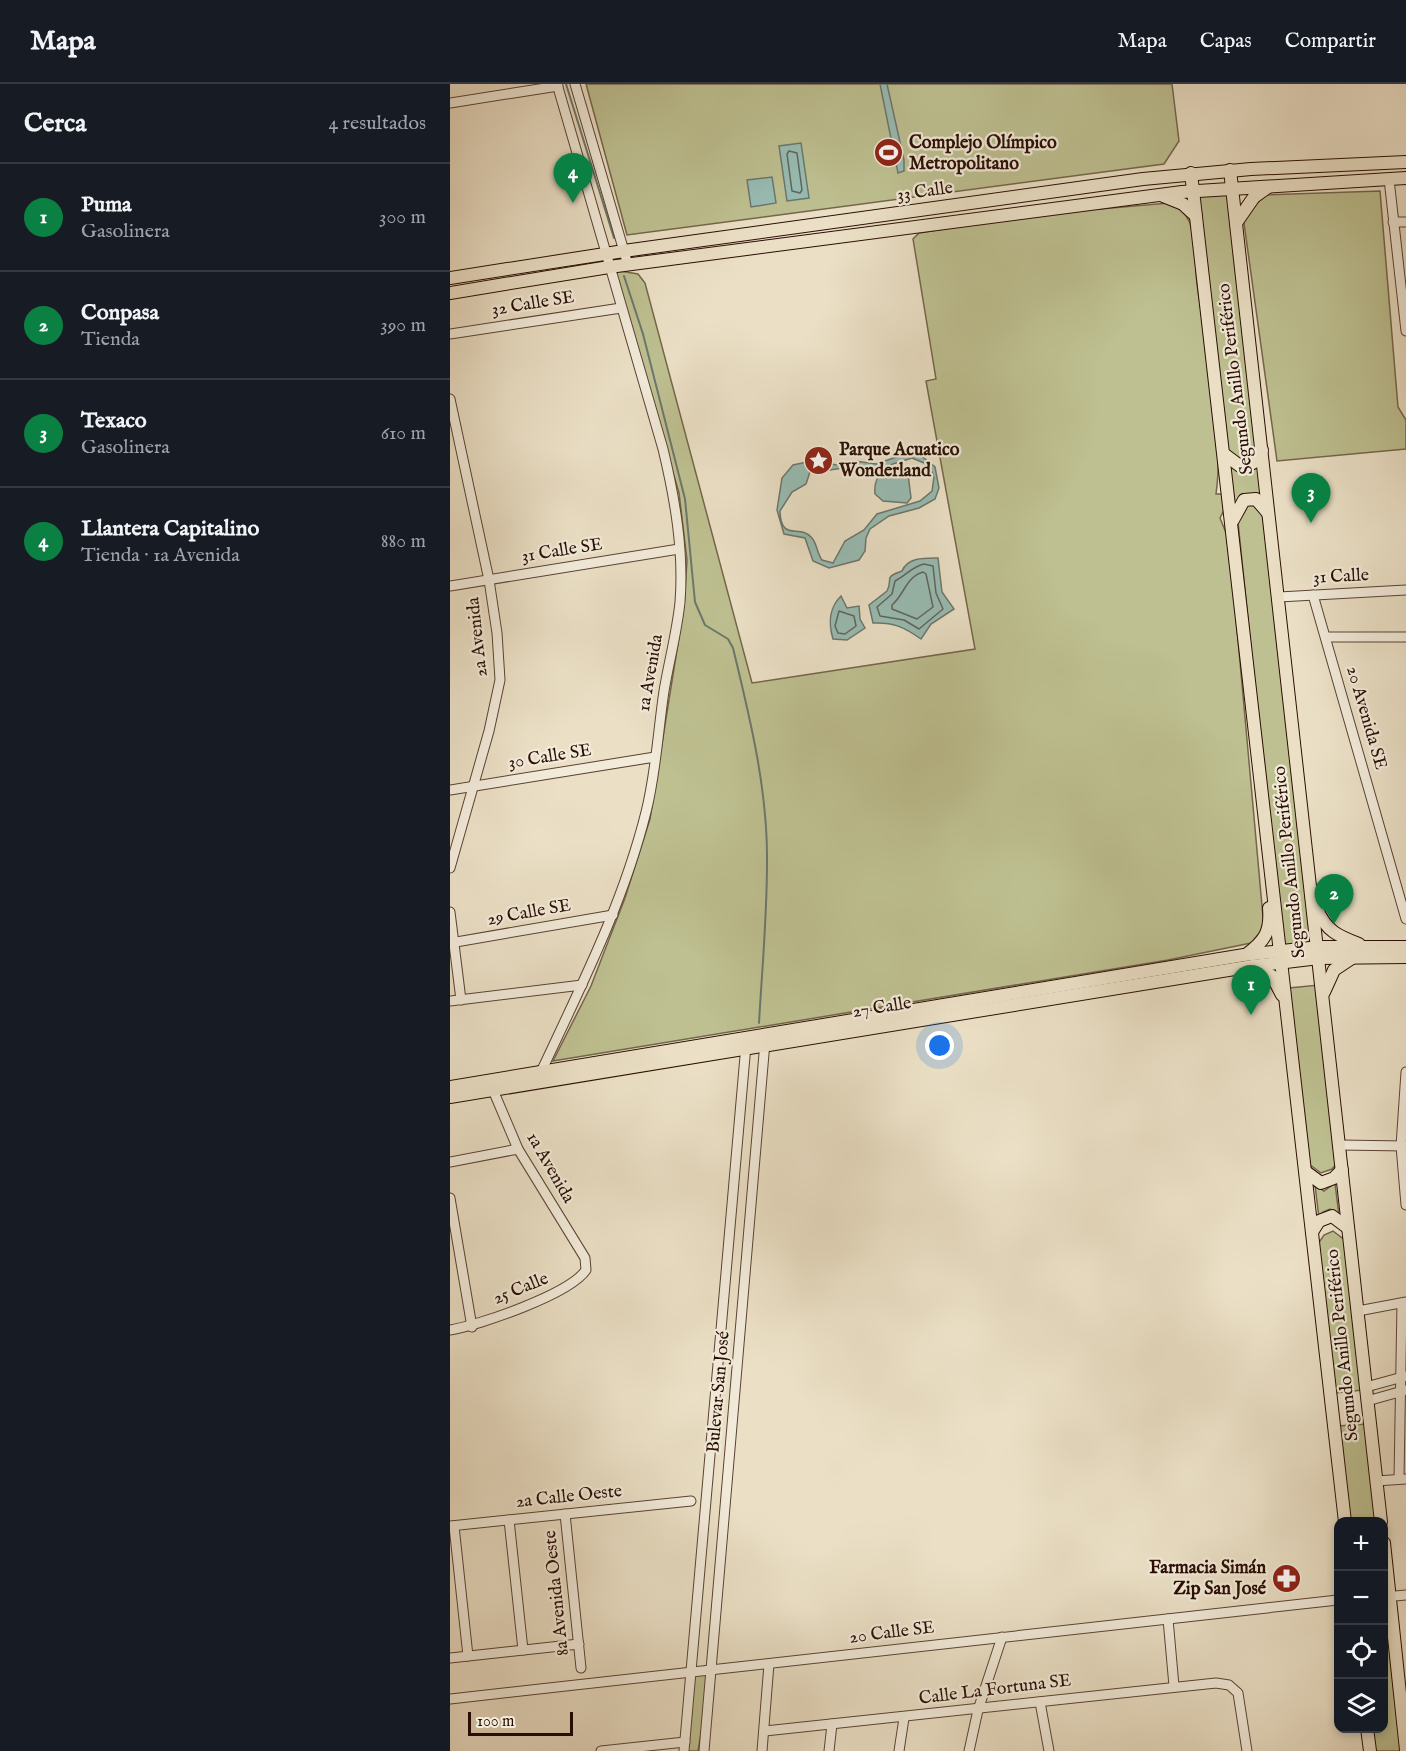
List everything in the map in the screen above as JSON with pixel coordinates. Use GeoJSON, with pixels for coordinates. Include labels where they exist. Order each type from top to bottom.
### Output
{"type":"FeatureCollection","features":[{"type":"Feature","properties":{"kind":"main road","name":"33 Calle"},"geometry":{"type":"LineString","coordinates":[[450,278],[624,250],[1191,173],[1406,162]]}},
{"type":"Feature","properties":{"kind":"main road","name":"Segundo Anillo Periférico"},"geometry":{"type":"LineString","coordinates":[[1230,170],[1380,1517]]}},
{"type":"Feature","properties":{"kind":"main road","name":"Segundo Anillo Periférico"},"geometry":{"type":"LineString","coordinates":[[1191,173],[1345,1517]]}},
{"type":"Feature","properties":{"kind":"main road","name":"33 Calle"},"geometry":{"type":"LineString","coordinates":[[450,293],[609,267],[908,230],[1158,195],[1195,203],[1270,186],[1406,178]]}},
{"type":"Feature","properties":{"kind":"main road"},"geometry":{"type":"LineString","coordinates":[[1236,224],[1254,196],[1270,186]]}},
{"type":"Feature","properties":{"kind":"main road"},"geometry":{"type":"LineString","coordinates":[[1158,195],[1183,204],[1195,203]]}},
{"type":"Feature","properties":{"kind":"main road"},"geometry":{"type":"LineString","coordinates":[[908,230],[922,211]]}},
{"type":"Feature","properties":{"kind":"main road"},"geometry":{"type":"LineString","coordinates":[[1224,454],[1240,466],[1251,465],[1259,460],[1262,450]]}},
{"type":"Feature","properties":{"kind":"main road"},"geometry":{"type":"LineString","coordinates":[[1232,522],[1244,500],[1256,499],[1269,514]]}},
{"type":"Feature","properties":{"kind":"main road"},"geometry":{"type":"LineString","coordinates":[[1244,955],[1265,938],[1269,928],[1269,841]]}},
{"type":"Feature","properties":{"kind":"main road"},"geometry":{"type":"LineString","coordinates":[[1313,897],[1326,927],[1366,947]]}},
{"type":"Feature","properties":{"kind":"main road"},"geometry":{"type":"LineString","coordinates":[[1319,952],[1366,947],[1406,947]]}},
{"type":"Feature","properties":{"kind":"main road"},"geometry":{"type":"LineString","coordinates":[[1319,952],[1354,957],[1406,957]]}},
{"type":"Feature","properties":{"kind":"main road","name":"27 Calle"},"geometry":{"type":"LineString","coordinates":[[450,1097],[1244,955],[1282,956],[1319,952]]}},
{"type":"Feature","properties":{"kind":"main road","name":"27 Calle"},"geometry":{"type":"LineString","coordinates":[[765,1040],[1253,966],[1282,956]]}},
{"type":"Feature","properties":{"kind":"main road"},"geometry":{"type":"LineString","coordinates":[[1323,996],[1334,970],[1354,957]]}},
{"type":"Feature","properties":{"kind":"main road"},"geometry":{"type":"LineString","coordinates":[[1253,966],[1272,976],[1279,986],[1288,1011]]}},
{"type":"Feature","properties":{"kind":"main road","name":"27 Calle"},"geometry":{"type":"LineString","coordinates":[[450,1087],[747,1043]]}},
{"type":"Feature","properties":{"kind":"main road"},"geometry":{"type":"LineString","coordinates":[[1306,1172],[1321,1183],[1334,1178],[1342,1170]]}},
{"type":"Feature","properties":{"kind":"main road"},"geometry":{"type":"LineString","coordinates":[[1312,1232],[1319,1221],[1332,1216],[1348,1228]]}},
{"type":"Feature","properties":{"kind":"main road"},"geometry":{"type":"LineString","coordinates":[[1388,1602],[1402,1672],[1406,1750]]}},
{"type":"Feature","properties":{"kind":"main road"},"geometry":{"type":"LineString","coordinates":[[1368,1733],[1370,1751]]}},
{"type":"Feature","properties":{"kind":"street"},"geometry":{"type":"LineString","coordinates":[[575,84],[628,265]]}},
{"type":"Feature","properties":{"kind":"street"},"geometry":{"type":"LineString","coordinates":[[450,104],[558,85],[605,253]]}},
{"type":"Feature","properties":{"kind":"street"},"geometry":{"type":"LineString","coordinates":[[1389,179],[1393,222],[1402,260],[1406,331]]}},
{"type":"Feature","properties":{"kind":"street"},"geometry":{"type":"LineString","coordinates":[[1393,222],[1406,222]]}},
{"type":"Feature","properties":{"kind":"street","name":"1a Avenida"},"geometry":{"type":"LineString","coordinates":[[541,1072],[582,985],[626,882],[647,810],[680,602],[679,549],[668,468],[605,253]]}},
{"type":"Feature","properties":{"kind":"street","name":"32 Calle SE"},"geometry":{"type":"LineString","coordinates":[[450,334],[621,308]]}},
{"type":"Feature","properties":{"kind":"street","name":"2a Avenida"},"geometry":{"type":"LineString","coordinates":[[450,399],[489,580],[501,680],[450,868]]}},
{"type":"Feature","properties":{"kind":"street","name":"31 Calle SE"},"geometry":{"type":"LineString","coordinates":[[450,586],[679,549]]}},
{"type":"Feature","properties":{"kind":"street","name":"31 Calle"},"geometry":{"type":"LineString","coordinates":[[1279,597],[1406,590]]}},
{"type":"Feature","properties":{"kind":"street","name":"20 Avenida SE"},"geometry":{"type":"LineString","coordinates":[[1313,595],[1403,895],[1406,919]]}},
{"type":"Feature","properties":{"kind":"street"},"geometry":{"type":"LineString","coordinates":[[1326,637],[1406,638]]}},
{"type":"Feature","properties":{"kind":"street","name":"30 Calle SE"},"geometry":{"type":"LineString","coordinates":[[450,790],[655,757]]}},
{"type":"Feature","properties":{"kind":"street"},"geometry":{"type":"LineString","coordinates":[[450,912],[452,943],[461,1000]]}},
{"type":"Feature","properties":{"kind":"street","name":"29 Calle SE"},"geometry":{"type":"LineString","coordinates":[[452,943],[613,915]]}},
{"type":"Feature","properties":{"kind":"street"},"geometry":{"type":"LineString","coordinates":[[450,1001],[582,985]]}},
{"type":"Feature","properties":{"kind":"street","name":"Bulevar San José"},"geometry":{"type":"LineString","coordinates":[[704,1751],[765,1040]]}},
{"type":"Feature","properties":{"kind":"street","name":"Bulevar San José"},"geometry":{"type":"LineString","coordinates":[[685,1746],[747,1043]]}},
{"type":"Feature","properties":{"kind":"street"},"geometry":{"type":"LineString","coordinates":[[1406,1072],[1403,1146],[1406,1205]]}},
{"type":"Feature","properties":{"kind":"street","name":"1a Avenida"},"geometry":{"type":"LineString","coordinates":[[493,1090],[518,1149],[585,1258]]}},
{"type":"Feature","properties":{"kind":"street"},"geometry":{"type":"LineString","coordinates":[[1340,1145],[1403,1146]]}},
{"type":"Feature","properties":{"kind":"street"},"geometry":{"type":"LineString","coordinates":[[450,1162],[518,1149]]}},
{"type":"Feature","properties":{"kind":"street"},"geometry":{"type":"LineString","coordinates":[[450,1198],[472,1326]]}},
{"type":"Feature","properties":{"kind":"street","name":"25 Calle"},"geometry":{"type":"LineString","coordinates":[[450,1330],[472,1326],[569,1287],[586,1270],[585,1258]]}},
{"type":"Feature","properties":{"kind":"street"},"geometry":{"type":"LineString","coordinates":[[1358,1311],[1404,1303],[1402,1479],[1376,1481]]}},
{"type":"Feature","properties":{"kind":"street"},"geometry":{"type":"LineString","coordinates":[[1366,1387],[1402,1377]]}},
{"type":"Feature","properties":{"kind":"street"},"geometry":{"type":"LineString","coordinates":[[1367,1401],[1403,1391]]}},
{"type":"Feature","properties":{"kind":"street","name":"2a Calle Oeste"},"geometry":{"type":"LineString","coordinates":[[452,1526],[691,1501]]}},
{"type":"Feature","properties":{"kind":"street","name":"8a Avenida Oeste"},"geometry":{"type":"LineString","coordinates":[[565,1514],[581,1668]]}},
{"type":"Feature","properties":{"kind":"street"},"geometry":{"type":"LineString","coordinates":[[509,1520],[523,1650]]}},
{"type":"Feature","properties":{"kind":"street"},"geometry":{"type":"LineString","coordinates":[[452,1526],[468,1656]]}},
{"type":"Feature","properties":{"kind":"street"},"geometry":{"type":"LineString","coordinates":[[1388,1597],[1406,1595]]}},
{"type":"Feature","properties":{"kind":"street","name":"20 Calle SE"},"geometry":{"type":"LineString","coordinates":[[450,1698],[1334,1600]]}},
{"type":"Feature","properties":{"kind":"street"},"geometry":{"type":"LineString","coordinates":[[1168,1619],[1174,1686]]}},
{"type":"Feature","properties":{"kind":"street"},"geometry":{"type":"LineString","coordinates":[[969,1751],[978,1710],[1002,1637]]}},
{"type":"Feature","properties":{"kind":"street"},"geometry":{"type":"LineString","coordinates":[[450,1658],[579,1644]]}},
{"type":"Feature","properties":{"kind":"street"},"geometry":{"type":"LineString","coordinates":[[762,1751],[769,1664]]}},
{"type":"Feature","properties":{"kind":"street","name":"Calle La Fortuna SE"},"geometry":{"type":"LineString","coordinates":[[765,1731],[1216,1683],[1229,1685],[1238,1693],[1246,1751]]}},
{"type":"Feature","properties":{"kind":"street"},"geometry":{"type":"LineString","coordinates":[[1040,1702],[1049,1751]]}},
{"type":"Feature","properties":{"kind":"street"},"geometry":{"type":"LineString","coordinates":[[898,1751],[904,1718]]}},
{"type":"Feature","properties":{"kind":"street"},"geometry":{"type":"LineString","coordinates":[[829,1751],[832,1724]]}},
{"type":"Feature","properties":{"kind":"street"},"geometry":{"type":"LineString","coordinates":[[601,1751],[685,1746]]}},
{"type":"Feature","properties":{"kind":"green space","name":"Complejo Olímpico Metropolitano"},"geometry":{"type":"Polygon","coordinates":[[[586,84],[1172,84],[1179,141],[1164,164],[627,235],[586,84]]]}},
{"type":"Feature","properties":{"kind":"green space"},"geometry":{"type":"Polygon","coordinates":[[[1230,188],[1262,449],[1251,464],[1227,453],[1194,192],[1230,188]]]}},
{"type":"Feature","properties":{"kind":"green space"},"geometry":{"type":"Polygon","coordinates":[[[1380,191],[1398,407],[1406,420],[1406,449],[1277,461],[1243,216],[1266,195],[1380,191]]]}},
{"type":"Feature","properties":{"kind":"green space"},"geometry":{"type":"Polygon","coordinates":[[[1169,203],[1181,210],[1187,218],[1194,243],[1197,284],[1216,416],[1218,469],[1216,494],[1223,494],[1225,508],[1220,518],[1229,540],[1264,928],[1251,943],[1168,960],[553,1061],[591,986],[625,898],[650,819],[684,606],[687,560],[679,493],[614,270],[638,274],[645,283],[752,683],[975,649],[926,381],[936,379],[913,239],[919,233],[1086,207],[1100,209],[1169,203]]]}},
{"type":"Feature","properties":{"kind":"green space"},"geometry":{"type":"Polygon","coordinates":[[[1263,459],[1267,504],[1256,498],[1234,510],[1230,462],[1263,459]]]}},
{"type":"Feature","properties":{"kind":"green space"},"geometry":{"type":"Polygon","coordinates":[[[1254,503],[1266,515],[1318,946],[1282,949],[1238,522],[1244,506],[1254,503]]]}},
{"type":"Feature","properties":{"kind":"green space"},"geometry":{"type":"Polygon","coordinates":[[[1319,985],[1338,1162],[1332,1169],[1321,1173],[1309,1164],[1289,988],[1319,985]]]}},
{"type":"Feature","properties":{"kind":"green space"},"geometry":{"type":"Polygon","coordinates":[[[1335,1183],[1339,1216],[1330,1209],[1323,1212],[1319,1218],[1315,1185],[1324,1191],[1335,1183]]]}},
{"type":"Feature","properties":{"kind":"green space"},"geometry":{"type":"Polygon","coordinates":[[[1333,1231],[1346,1241],[1362,1390],[1336,1393],[1318,1244],[1324,1235],[1333,1231]]]}},
{"type":"Feature","properties":{"kind":"green space"},"geometry":{"type":"Polygon","coordinates":[[[1366,1424],[1378,1517],[1349,1517],[1338,1426],[1366,1424]]]}},
{"type":"Feature","properties":{"kind":"green space"},"geometry":{"type":"Polygon","coordinates":[[[1389,1598],[1406,1751],[1370,1751],[1368,1733],[1388,1733],[1389,1598]]]}},
{"type":"Feature","properties":{"kind":"green space"},"geometry":{"type":"Polygon","coordinates":[[[712,1671],[698,1751],[681,1751],[693,1672],[712,1671]]]}},
{"type":"Feature","properties":{"kind":"water"},"geometry":{"type":"Polygon","coordinates":[[[880,84],[887,84],[904,160],[904,171],[898,173],[880,84]]]}},
{"type":"Feature","properties":{"kind":"water"},"geometry":{"type":"Polygon","coordinates":[[[801,143],[809,198],[787,201],[779,146],[801,143]]]}},
{"type":"Feature","properties":{"kind":"water"},"geometry":{"type":"Polygon","coordinates":[[[772,177],[776,203],[751,207],[747,180],[772,177]]]}},
{"type":"Feature","properties":{"kind":"water"},"geometry":{"type":"Polygon","coordinates":[[[908,453],[919,454],[935,467],[939,488],[935,499],[919,508],[889,516],[870,529],[866,538],[865,551],[859,560],[829,568],[813,561],[805,538],[784,534],[777,510],[782,478],[793,465],[816,460],[836,465],[855,461],[876,464],[908,453]],[[912,458],[877,469],[856,466],[830,470],[812,466],[806,484],[792,492],[780,511],[781,521],[787,530],[802,532],[812,538],[822,560],[833,563],[845,541],[864,530],[877,514],[920,501],[932,491],[934,477],[924,463],[912,458]]]}},
{"type":"Feature","properties":{"kind":"water"},"geometry":{"type":"Polygon","coordinates":[[[887,470],[908,474],[911,498],[907,503],[883,501],[875,494],[877,480],[887,470]]]}},
{"type":"Feature","properties":{"kind":"water"},"geometry":{"type":"Polygon","coordinates":[[[922,558],[938,558],[942,592],[954,609],[931,624],[921,639],[898,626],[873,623],[869,605],[887,591],[890,577],[902,571],[908,563],[913,561],[922,558]]]}},
{"type":"Feature","properties":{"kind":"water"},"geometry":{"type":"Polygon","coordinates":[[[841,596],[847,608],[859,606],[860,619],[865,628],[847,640],[833,639],[830,627],[832,610],[841,596]]]}},
{"type":"Feature","properties":{"kind":"waterway"},"geometry":{"type":"LineString","coordinates":[[566,84],[614,238]]}},
{"type":"Feature","properties":{"kind":"waterway"},"geometry":{"type":"LineString","coordinates":[[624,276],[643,334],[685,499],[695,602],[705,625],[728,639],[733,648],[757,755],[767,836],[759,1023]]}},
{"type":"Feature","properties":{"kind":"place","name":"Complejo Olímpico Metropolitano"},"geometry":{"type":"Point","coordinates":[888,153]}},
{"type":"Feature","properties":{"kind":"place","name":"Llantera Capitalino"},"geometry":{"type":"Point","coordinates":[573,203]}},
{"type":"Feature","properties":{"kind":"place","name":"Parque Acuatico Wonderland"},"geometry":{"type":"Point","coordinates":[818,460]}},
{"type":"Feature","properties":{"kind":"place","name":"Texaco"},"geometry":{"type":"Point","coordinates":[1311,523]}},
{"type":"Feature","properties":{"kind":"place","name":"Conpasa"},"geometry":{"type":"Point","coordinates":[1334,924]}},
{"type":"Feature","properties":{"kind":"place","name":"Puma"},"geometry":{"type":"Point","coordinates":[1251,1015]}},
{"type":"Feature","properties":{"kind":"place","name":"Farmacia Simán Zip San José"},"geometry":{"type":"Point","coordinates":[1287,1578]}}]}
